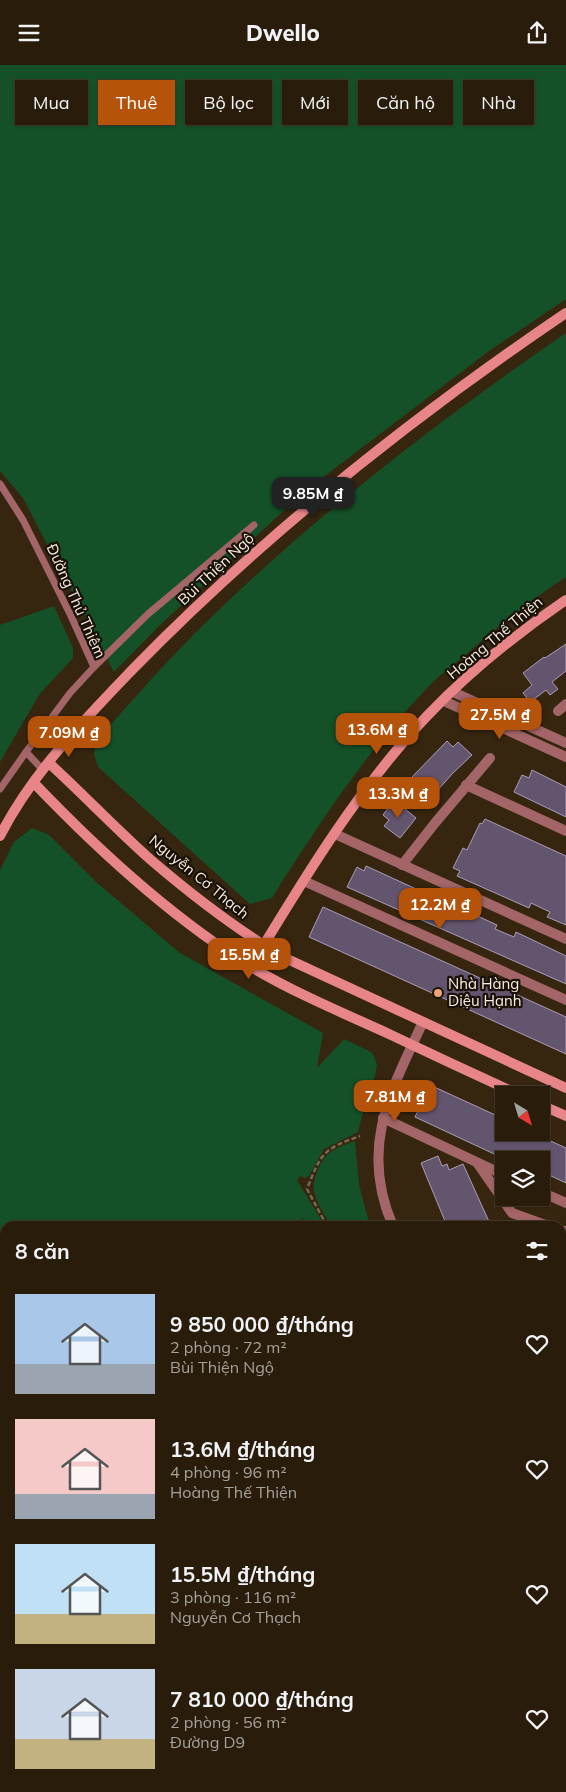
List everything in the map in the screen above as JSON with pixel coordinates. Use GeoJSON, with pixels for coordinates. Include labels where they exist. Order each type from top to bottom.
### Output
{"type":"FeatureCollection","features":[{"type":"Feature","properties":{"kind":"street","name":"Bùi Thiện Ngộ"},"geometry":{"type":"LineString","coordinates":[[0,837],[9,819],[34,783],[70,737],[116,687],[209,594],[302,511],[421,415],[566,313]]}},
{"type":"Feature","properties":{"kind":"street","name":"Hoàng Thế Thiện"},"geometry":{"type":"LineString","coordinates":[[251,966],[335,834],[384,766],[422,722],[453,691],[504,645],[566,600]]}},
{"type":"Feature","properties":{"kind":"street"},"geometry":{"type":"LineString","coordinates":[[453,691],[566,743]]}},
{"type":"Feature","properties":{"kind":"street"},"geometry":{"type":"LineString","coordinates":[[444,701],[566,757]]}},
{"type":"Feature","properties":{"kind":"street"},"geometry":{"type":"LineString","coordinates":[[402,865],[490,758]]}},
{"type":"Feature","properties":{"kind":"street","name":"Nguyễn Cơ Thạch"},"geometry":{"type":"LineString","coordinates":[[46,767],[205,905],[283,957],[566,1088]]}},
{"type":"Feature","properties":{"kind":"street"},"geometry":{"type":"LineString","coordinates":[[34,783],[131,876],[162,903],[190,925],[251,966],[310,999],[500,1086]]}},
{"type":"Feature","properties":{"kind":"street"},"geometry":{"type":"LineString","coordinates":[[466,785],[566,831]]}},
{"type":"Feature","properties":{"kind":"street"},"geometry":{"type":"LineString","coordinates":[[335,834],[566,939]]}},
{"type":"Feature","properties":{"kind":"street"},"geometry":{"type":"LineString","coordinates":[[304,881],[566,1000]]}},
{"type":"Feature","properties":{"kind":"street"},"geometry":{"type":"LineString","coordinates":[[391,1221],[378,1175],[378,1146],[383,1118],[397,1079],[423,1022]]}},
{"type":"Feature","properties":{"kind":"street"},"geometry":{"type":"LineString","coordinates":[[550,1109],[566,1116]]}},
{"type":"Feature","properties":{"kind":"street"},"geometry":{"type":"LineString","coordinates":[[383,1118],[495,1171]]}},
{"type":"Feature","properties":{"kind":"street"},"geometry":{"type":"LineString","coordinates":[[477,1163],[512,1213],[534,1221]]}},
{"type":"Feature","properties":{"kind":"street"},"geometry":{"type":"LineString","coordinates":[[550,1196],[566,1203]]}},
{"type":"Feature","properties":{"kind":"lane","name":"Đường Thủ Thiêm"},"geometry":{"type":"LineString","coordinates":[[0,484],[24,520],[94,667],[58,708],[0,789]]}},
{"type":"Feature","properties":{"kind":"lane"},"geometry":{"type":"LineString","coordinates":[[94,667],[148,614],[254,525]]}},
{"type":"Feature","properties":{"kind":"lane"},"geometry":{"type":"LineString","coordinates":[[26,752],[46,767]]}},
{"type":"Feature","properties":{"kind":"path"},"geometry":{"type":"LineString","coordinates":[[324,1221],[307,1189],[316,1166],[323,1154],[342,1142],[360,1137]]}},
{"type":"Feature","properties":{"kind":"green space"},"geometry":{"type":"Polygon","coordinates":[[[0,65],[566,65],[566,299],[489,351],[305,491],[159,626],[114,672],[23,498],[0,471],[0,65]]]}},
{"type":"Feature","properties":{"kind":"green space"},"geometry":{"type":"Polygon","coordinates":[[[566,333],[566,577],[539,595],[430,685],[407,709],[345,787],[272,898],[250,904],[98,767],[94,754],[97,740],[163,666],[217,612],[312,526],[361,485],[463,406],[566,333]]]}},
{"type":"Feature","properties":{"kind":"green space"},"geometry":{"type":"Polygon","coordinates":[[[54,606],[73,648],[73,658],[39,695],[0,762],[0,625],[54,606]]]}},
{"type":"Feature","properties":{"kind":"green space"},"geometry":{"type":"Polygon","coordinates":[[[32,828],[49,835],[96,882],[180,953],[323,1033],[317,1068],[344,1039],[371,1052],[377,1065],[358,1132],[324,1149],[309,1176],[305,1178],[300,1176],[297,1180],[322,1221],[304,1221],[302,1217],[301,1221],[0,1221],[0,870],[14,842],[32,828]]]}},
{"type":"Feature","properties":{"kind":"green space"},"geometry":{"type":"Polygon","coordinates":[[[355,1141],[359,1185],[369,1221],[328,1221],[316,1199],[314,1183],[320,1165],[337,1148],[355,1141]]]}},
{"type":"Feature","properties":{"kind":"building"},"geometry":{"type":"Polygon","coordinates":[[[566,644],[566,671],[552,682],[558,689],[550,695],[546,690],[530,702],[523,693],[532,685],[523,673],[544,657],[566,644]]]}},
{"type":"Feature","properties":{"kind":"building"},"geometry":{"type":"Polygon","coordinates":[[[447,741],[453,747],[458,742],[472,755],[428,801],[414,788],[419,783],[412,777],[447,741]]]}},
{"type":"Feature","properties":{"kind":"building"},"geometry":{"type":"Polygon","coordinates":[[[532,770],[566,787],[566,817],[514,792],[522,775],[529,778],[532,770]]]}},
{"type":"Feature","properties":{"kind":"building"},"geometry":{"type":"Polygon","coordinates":[[[394,800],[416,818],[400,838],[384,826],[389,820],[383,815],[394,800]]]}},
{"type":"Feature","properties":{"kind":"building"},"geometry":{"type":"Polygon","coordinates":[[[485,819],[566,856],[566,925],[547,917],[550,912],[531,903],[529,908],[457,876],[460,871],[453,868],[463,848],[467,850],[480,823],[482,824],[485,819]]]}},
{"type":"Feature","properties":{"kind":"building"},"geometry":{"type":"Polygon","coordinates":[[[366,866],[438,899],[436,904],[456,912],[458,907],[497,925],[495,929],[514,937],[516,932],[566,956],[566,984],[347,887],[357,867],[364,871],[366,866]]]}},
{"type":"Feature","properties":{"kind":"building"},"geometry":{"type":"Polygon","coordinates":[[[323,907],[566,1017],[566,1054],[309,937],[323,907]]]}},
{"type":"Feature","properties":{"kind":"building"},"geometry":{"type":"Polygon","coordinates":[[[430,1085],[495,1115],[495,1141],[550,1141],[566,1148],[566,1183],[550,1175],[550,1151],[495,1151],[495,1154],[415,1117],[430,1085]]]}},
{"type":"Feature","properties":{"kind":"building"},"geometry":{"type":"Polygon","coordinates":[[[438,1156],[442,1166],[447,1164],[449,1170],[463,1164],[489,1221],[445,1221],[421,1163],[438,1156]]]}},
{"type":"Feature","properties":{"kind":"place","name":"Nhà Hàng Diệu Hạnh"},"geometry":{"type":"Point","coordinates":[438,993]}}]}
